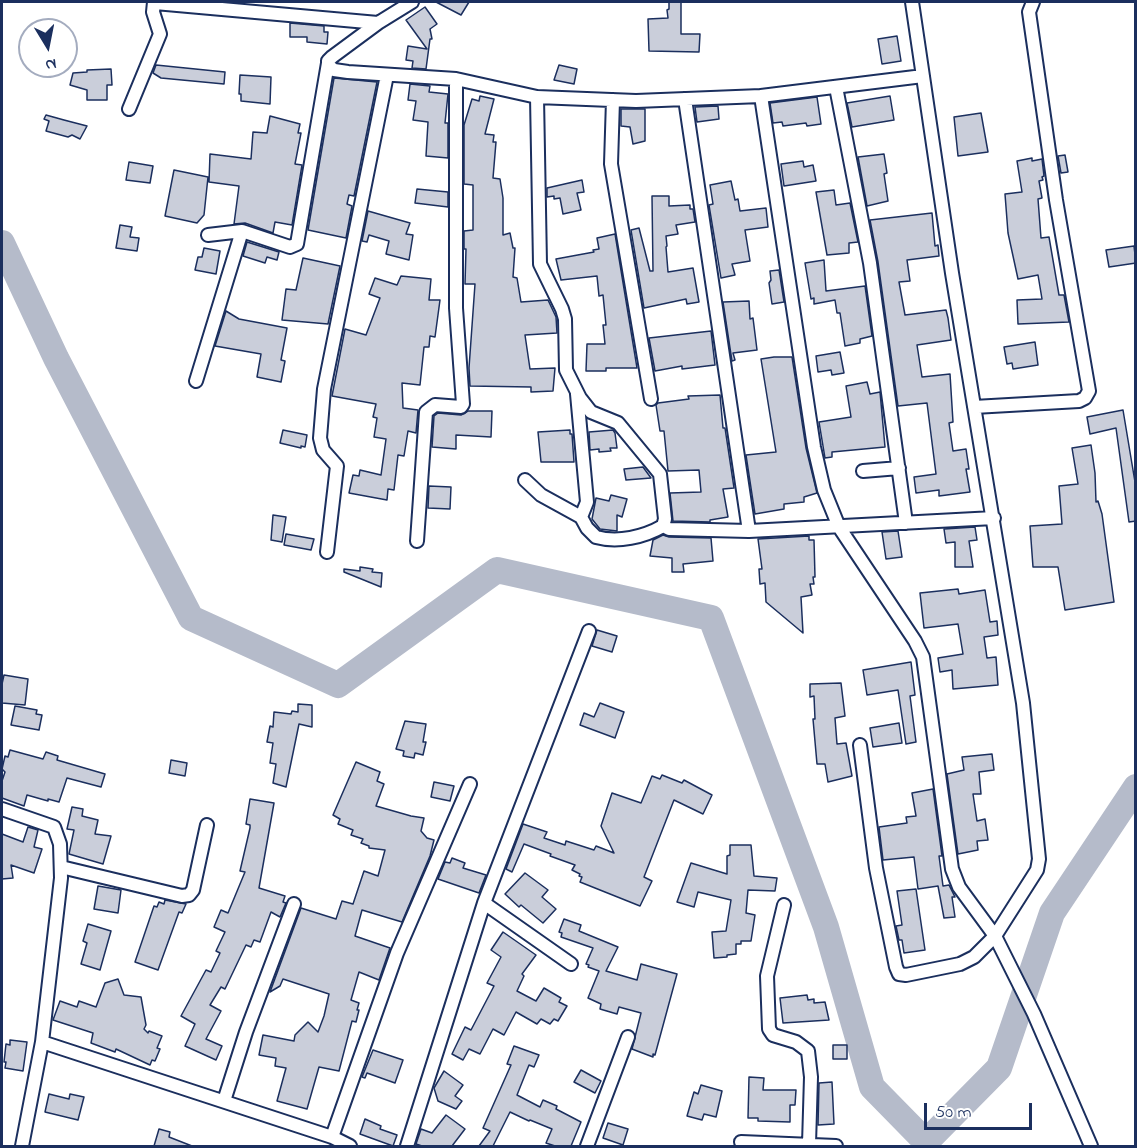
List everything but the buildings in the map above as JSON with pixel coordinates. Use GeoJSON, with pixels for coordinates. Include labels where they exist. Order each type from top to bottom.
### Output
{"type":"FeatureCollection","features":[{"type":"Feature","properties":{"kind":"street"},"geometry":{"type":"LineString","coordinates":[[129,109],[160,34],[153,12],[154,2],[378,23]]}},
{"type":"Feature","properties":{"kind":"street"},"geometry":{"type":"LineString","coordinates":[[208,235],[242,231],[290,246],[297,244],[328,63],[332,57],[378,23],[412,2]]}},
{"type":"Feature","properties":{"kind":"street"},"geometry":{"type":"LineString","coordinates":[[860,745],[876,868],[899,974],[906,975],[960,964],[974,957],[995,936],[1036,870],[1038,859],[1023,703],[974,407],[912,2]]}},
{"type":"Feature","properties":{"kind":"street"},"geometry":{"type":"LineString","coordinates":[[974,407],[1079,401],[1085,398],[1089,391],[1056,200],[1029,12],[1033,2]]}},
{"type":"Feature","properties":{"kind":"street"},"geometry":{"type":"LineString","coordinates":[[328,63],[334,70],[456,79],[537,97],[614,100],[761,96],[923,76]]}},
{"type":"Feature","properties":{"kind":"street"},"geometry":{"type":"LineString","coordinates":[[327,552],[337,466],[323,450],[320,438],[324,389],[387,75]]}},
{"type":"Feature","properties":{"kind":"street"},"geometry":{"type":"LineString","coordinates":[[417,541],[426,412],[435,405],[456,408],[463,404],[456,308],[456,79]]}},
{"type":"Feature","properties":{"kind":"street"},"geometry":{"type":"LineString","coordinates":[[836,87],[870,263],[906,523]]}},
{"type":"Feature","properties":{"kind":"street"},"geometry":{"type":"LineString","coordinates":[[761,96],[814,447],[824,490],[839,527],[915,641],[923,657],[952,868],[959,887],[995,936],[1007,959],[1034,1014],[1091,1146]]}},
{"type":"Feature","properties":{"kind":"street"},"geometry":{"type":"LineString","coordinates":[[525,480],[541,495],[581,517],[592,534],[601,538],[640,537],[663,526],[665,519],[660,474],[618,423],[591,411],[577,394],[566,370],[565,320],[540,264],[537,97]]}},
{"type":"Feature","properties":{"kind":"street"},"geometry":{"type":"LineString","coordinates":[[685,99],[749,531]]}},
{"type":"Feature","properties":{"kind":"street"},"geometry":{"type":"LineString","coordinates":[[614,100],[612,164],[651,399]]}},
{"type":"Feature","properties":{"kind":"street"},"geometry":{"type":"LineString","coordinates":[[196,381],[242,231]]}},
{"type":"Feature","properties":{"kind":"street"},"geometry":{"type":"LineString","coordinates":[[577,394],[587,502],[581,517]]}},
{"type":"Feature","properties":{"kind":"street"},"geometry":{"type":"LineString","coordinates":[[863,471],[899,468]]}},
{"type":"Feature","properties":{"kind":"street"},"geometry":{"type":"LineString","coordinates":[[663,526],[669,529],[749,531],[994,518]]}},
{"type":"Feature","properties":{"kind":"street"},"geometry":{"type":"LineString","coordinates":[[407,1146],[484,903],[589,631]]}},
{"type":"Feature","properties":{"kind":"street"},"geometry":{"type":"LineString","coordinates":[[332,1137],[398,953],[470,784]]}},
{"type":"Feature","properties":{"kind":"street"},"geometry":{"type":"LineString","coordinates":[[2,809],[54,827],[60,844],[62,878],[42,1042],[22,1146]]}},
{"type":"Feature","properties":{"kind":"street"},"geometry":{"type":"LineString","coordinates":[[61,867],[182,896],[189,895],[193,890],[207,825]]}},
{"type":"Feature","properties":{"kind":"street"},"geometry":{"type":"LineString","coordinates":[[484,903],[571,963]]}},
{"type":"Feature","properties":{"kind":"street"},"geometry":{"type":"LineString","coordinates":[[224,1101],[246,1032],[294,904]]}},
{"type":"Feature","properties":{"kind":"street"},"geometry":{"type":"LineString","coordinates":[[784,905],[767,976],[769,1029],[773,1035],[796,1042],[808,1051],[811,1077],[809,1144]]}},
{"type":"Feature","properties":{"kind":"street"},"geometry":{"type":"LineString","coordinates":[[587,1146],[628,1037]]}},
{"type":"Feature","properties":{"kind":"street"},"geometry":{"type":"LineString","coordinates":[[42,1042],[332,1137],[350,1146]]}},
{"type":"Feature","properties":{"kind":"street"},"geometry":{"type":"LineString","coordinates":[[741,1142],[836,1146]]}},
{"type":"Feature","properties":{"kind":"waterway"},"geometry":{"type":"LineString","coordinates":[[2,243],[56,358],[191,618],[338,685],[497,570],[711,618],[826,927],[872,1087],[926,1142],[999,1068],[1052,913],[1136,787]]}}]}
